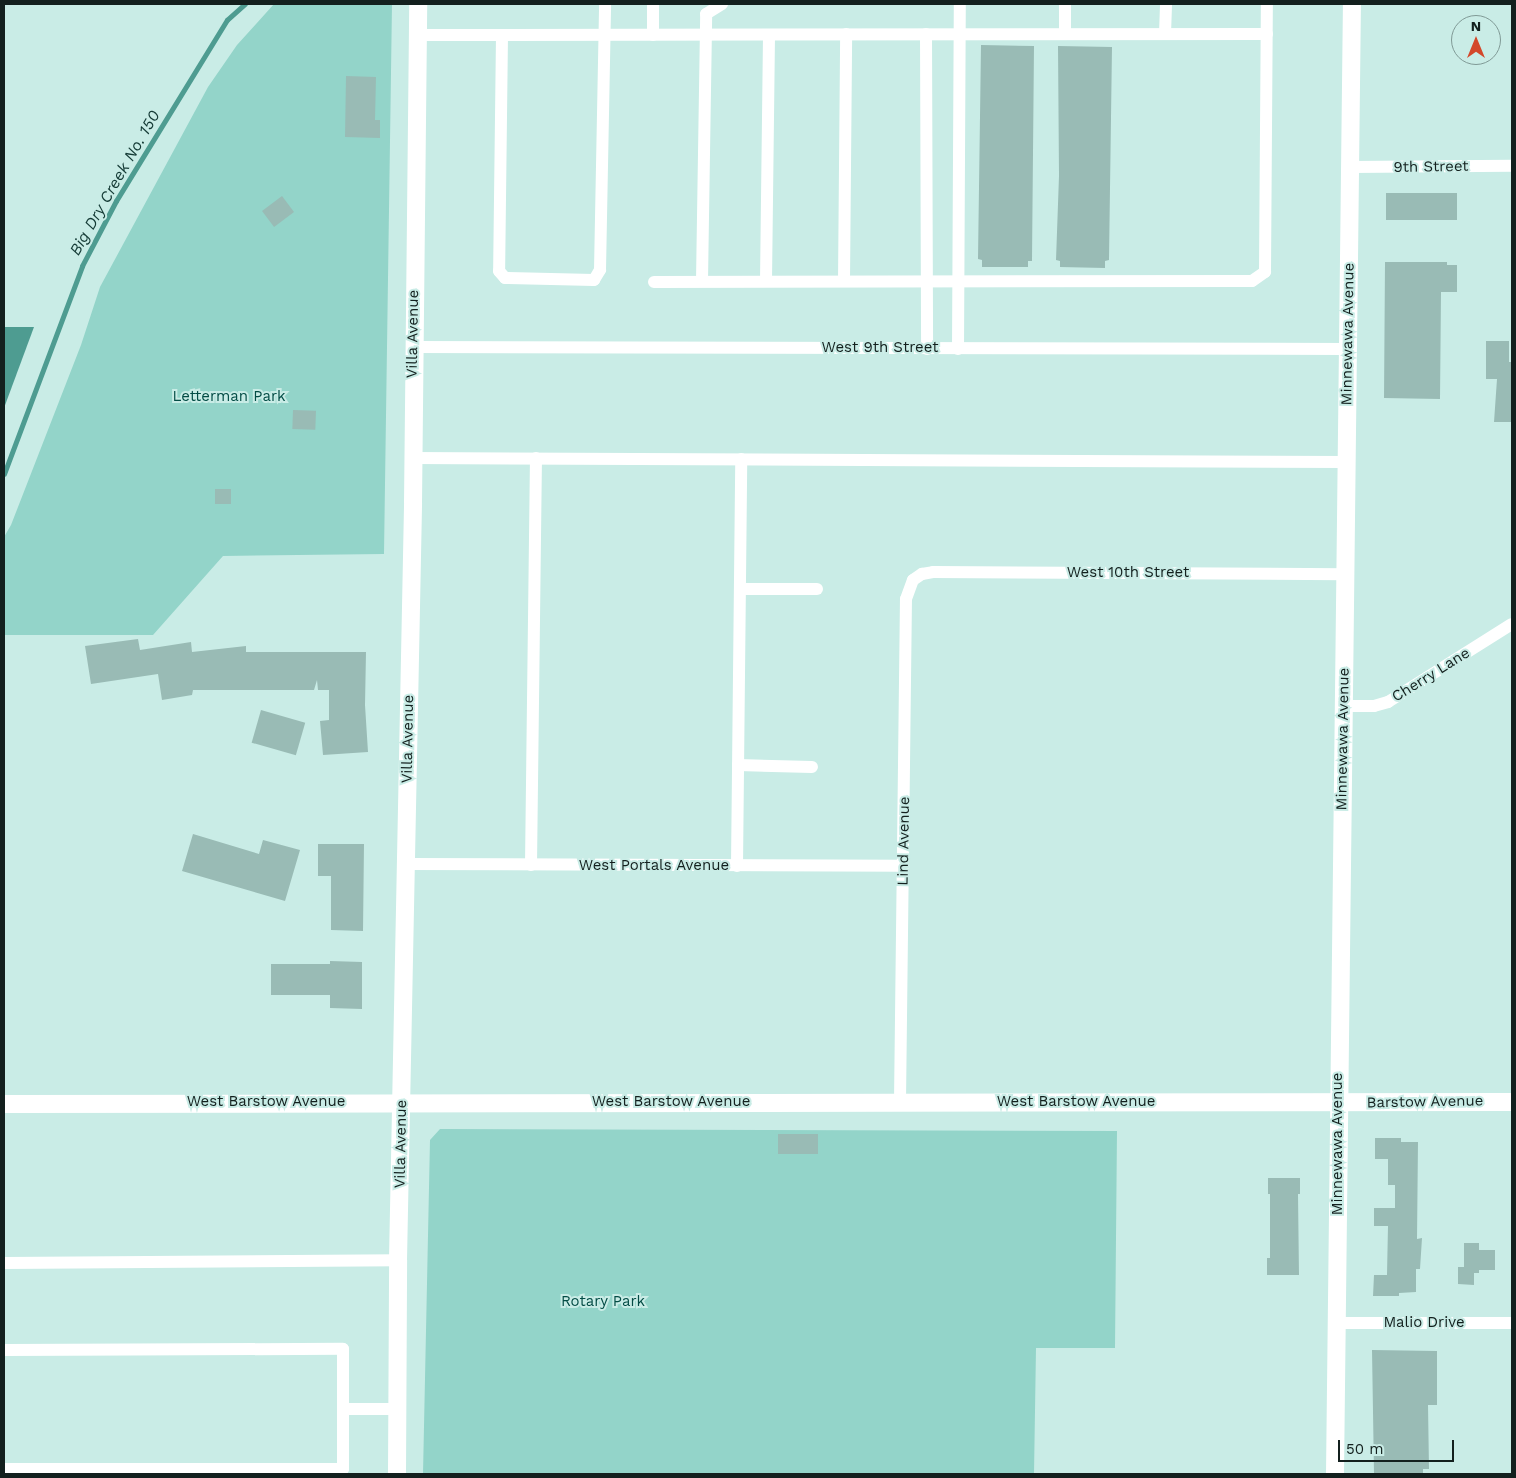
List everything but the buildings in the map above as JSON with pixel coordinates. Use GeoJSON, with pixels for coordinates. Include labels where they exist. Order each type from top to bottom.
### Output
{"type":"FeatureCollection","features":[{"type":"Feature","properties":{"kind":"main road","name":"Villa Avenue"},"geometry":{"type":"LineString","coordinates":[[397,1474],[398,1260],[418,4]]}},
{"type":"Feature","properties":{"kind":"main road","name":"Minnewawa Avenue"},"geometry":{"type":"LineString","coordinates":[[1335,1474],[1352,4]]}},
{"type":"Feature","properties":{"kind":"main road","name":"West Barstow Avenue"},"geometry":{"type":"LineString","coordinates":[[4,1104],[402,1102],[1338,1103]]}},
{"type":"Feature","properties":{"kind":"main road","name":"Barstow Avenue"},"geometry":{"type":"LineString","coordinates":[[1338,1103],[1512,1102]]}},
{"type":"Feature","properties":{"kind":"street"},"geometry":{"type":"LineString","coordinates":[[502,35],[499,271],[505,278],[594,280],[600,270],[605,4]]}},
{"type":"Feature","properties":{"kind":"street"},"geometry":{"type":"LineString","coordinates":[[653,4],[653,35]]}},
{"type":"Feature","properties":{"kind":"street"},"geometry":{"type":"LineString","coordinates":[[702,281],[706,14],[722,4]]}},
{"type":"Feature","properties":{"kind":"street"},"geometry":{"type":"LineString","coordinates":[[958,349],[960,4]]}},
{"type":"Feature","properties":{"kind":"street"},"geometry":{"type":"LineString","coordinates":[[1065,4],[1065,34]]}},
{"type":"Feature","properties":{"kind":"street"},"geometry":{"type":"LineString","coordinates":[[1165,34],[1166,4]]}},
{"type":"Feature","properties":{"kind":"street"},"geometry":{"type":"LineString","coordinates":[[654,282],[927,280],[1252,281],[1265,272],[1267,4]]}},
{"type":"Feature","properties":{"kind":"street"},"geometry":{"type":"LineString","coordinates":[[844,281],[846,34]]}},
{"type":"Feature","properties":{"kind":"street"},"geometry":{"type":"LineString","coordinates":[[926,34],[927,348]]}},
{"type":"Feature","properties":{"kind":"street"},"geometry":{"type":"LineString","coordinates":[[418,35],[1267,34]]}},
{"type":"Feature","properties":{"kind":"street"},"geometry":{"type":"LineString","coordinates":[[766,281],[769,35]]}},
{"type":"Feature","properties":{"kind":"street","name":"9th Street"},"geometry":{"type":"LineString","coordinates":[[1350,167],[1512,166]]}},
{"type":"Feature","properties":{"kind":"street","name":"West 9th Street"},"geometry":{"type":"LineString","coordinates":[[413,347],[1347,348]]}},
{"type":"Feature","properties":{"kind":"street"},"geometry":{"type":"LineString","coordinates":[[412,458],[1346,462]]}},
{"type":"Feature","properties":{"kind":"street"},"geometry":{"type":"LineString","coordinates":[[531,866],[536,458]]}},
{"type":"Feature","properties":{"kind":"street"},"geometry":{"type":"LineString","coordinates":[[737,866],[741,459]]}},
{"type":"Feature","properties":{"kind":"street","name":"West 10th Street"},"geometry":{"type":"LineString","coordinates":[[913,580],[922,574],[933,572],[1345,574]]}},
{"type":"Feature","properties":{"kind":"street","name":"Lind Avenue"},"geometry":{"type":"LineString","coordinates":[[900,1102],[906,599],[913,580]]}},
{"type":"Feature","properties":{"kind":"street"},"geometry":{"type":"LineString","coordinates":[[740,589],[817,589]]}},
{"type":"Feature","properties":{"kind":"street","name":"Cherry Lane"},"geometry":{"type":"LineString","coordinates":[[1344,706],[1374,706],[1388,702],[1512,624]]}},
{"type":"Feature","properties":{"kind":"street"},"geometry":{"type":"LineString","coordinates":[[738,765],[812,767]]}},
{"type":"Feature","properties":{"kind":"street","name":"West Portals Avenue"},"geometry":{"type":"LineString","coordinates":[[405,864],[904,866]]}},
{"type":"Feature","properties":{"kind":"street"},"geometry":{"type":"LineString","coordinates":[[4,1263],[398,1260]]}},
{"type":"Feature","properties":{"kind":"street","name":"Malio Drive"},"geometry":{"type":"LineString","coordinates":[[1336,1323],[1512,1324]]}},
{"type":"Feature","properties":{"kind":"street"},"geometry":{"type":"LineString","coordinates":[[4,1350],[343,1349],[343,1469],[4,1469]]}},
{"type":"Feature","properties":{"kind":"street"},"geometry":{"type":"LineString","coordinates":[[343,1409],[397,1410]]}},
{"type":"Feature","properties":{"kind":"green space","name":"Letterman Park"},"geometry":{"type":"Polygon","coordinates":[[[274,4],[392,4],[384,554],[223,556],[153,635],[4,635],[4,537],[11,525],[81,345],[100,287],[208,87],[237,45],[274,4]]]}},
{"type":"Feature","properties":{"kind":"green space","name":"Rotary Park"},"geometry":{"type":"Polygon","coordinates":[[[440,1129],[1117,1131],[1115,1348],[1036,1348],[1034,1474],[423,1474],[430,1140],[440,1129]]]}},
{"type":"Feature","properties":{"kind":"shaded area"},"geometry":{"type":"Polygon","coordinates":[[[4,327],[34,327],[4,408],[4,327]]]}},
{"type":"Feature","properties":{"kind":"waterway","name":"Big Dry Creek No. 150"},"geometry":{"type":"LineString","coordinates":[[4,474],[82,266],[116,201],[227,20],[245,4]]}}]}
